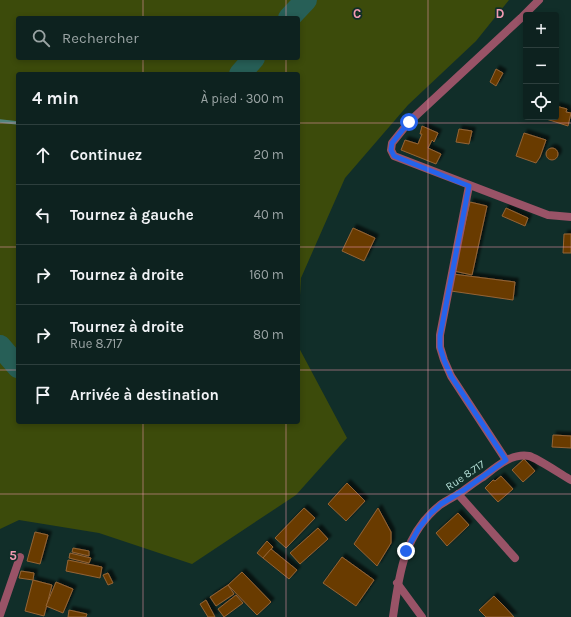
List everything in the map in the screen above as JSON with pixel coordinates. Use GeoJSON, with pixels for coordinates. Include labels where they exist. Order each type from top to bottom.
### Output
{"type":"FeatureCollection","features":[{"type":"Feature","properties":{"kind":"street"},"geometry":{"type":"LineString","coordinates":[[539,0],[409,122],[392,143],[391,150],[394,156],[548,216],[571,217]]}},
{"type":"Feature","properties":{"kind":"street"},"geometry":{"type":"LineString","coordinates":[[469,186],[440,336],[440,347],[451,376],[506,460]]}},
{"type":"Feature","properties":{"kind":"street","name":"Rue 8.717"},"geometry":{"type":"LineString","coordinates":[[393,617],[397,583],[406,551],[419,528],[430,514],[441,504],[458,494],[506,460],[519,456],[530,456],[571,480]]}},
{"type":"Feature","properties":{"kind":"street"},"geometry":{"type":"LineString","coordinates":[[458,494],[514,558]]}},
{"type":"Feature","properties":{"kind":"street"},"geometry":{"type":"LineString","coordinates":[[0,615],[20,557]]}},
{"type":"Feature","properties":{"kind":"street"},"geometry":{"type":"LineString","coordinates":[[397,583],[422,617]]}},
{"type":"Feature","properties":{"kind":"green space"},"geometry":{"type":"Polygon","coordinates":[[[0,0],[509,0],[476,41],[408,105],[345,178],[301,278],[300,296],[300,72],[16,72],[16,424],[300,424],[300,350],[347,438],[296,495],[192,564],[99,533],[19,520],[0,529],[0,0]]]}},
{"type":"Feature","properties":{"kind":"building"},"geometry":{"type":"Polygon","coordinates":[[[496,69],[503,73],[496,86],[490,82],[496,69]]]}},
{"type":"Feature","properties":{"kind":"building"},"geometry":{"type":"Polygon","coordinates":[[[559,107],[567,109],[566,112],[571,113],[568,126],[549,120],[559,120],[559,107]]]}},
{"type":"Feature","properties":{"kind":"building"},"geometry":{"type":"Polygon","coordinates":[[[422,126],[438,133],[434,142],[432,140],[428,148],[441,154],[436,164],[401,150],[405,140],[418,144],[422,134],[420,134],[422,126]]]}},
{"type":"Feature","properties":{"kind":"building"},"geometry":{"type":"Polygon","coordinates":[[[459,129],[472,131],[469,144],[456,142],[459,129]]]}},
{"type":"Feature","properties":{"kind":"building"},"geometry":{"type":"Polygon","coordinates":[[[524,133],[546,140],[540,157],[536,163],[516,156],[524,133]]]}},
{"type":"Feature","properties":{"kind":"building"},"geometry":{"type":"Polygon","coordinates":[[[550,148],[554,148],[558,154],[554,160],[550,160],[546,156],[546,152],[550,148]]]}},
{"type":"Feature","properties":{"kind":"building"},"geometry":{"type":"Polygon","coordinates":[[[470,202],[487,206],[472,275],[454,271],[470,202]]]}},
{"type":"Feature","properties":{"kind":"building"},"geometry":{"type":"Polygon","coordinates":[[[506,208],[528,218],[525,226],[502,216],[506,208]]]}},
{"type":"Feature","properties":{"kind":"building"},"geometry":{"type":"Polygon","coordinates":[[[353,228],[375,238],[364,261],[342,251],[353,228]]]}},
{"type":"Feature","properties":{"kind":"building"},"geometry":{"type":"Polygon","coordinates":[[[564,234],[571,234],[571,253],[563,253],[564,234]]]}},
{"type":"Feature","properties":{"kind":"building"},"geometry":{"type":"Polygon","coordinates":[[[453,274],[515,282],[513,300],[451,291],[453,274]]]}},
{"type":"Feature","properties":{"kind":"building"},"geometry":{"type":"Polygon","coordinates":[[[553,435],[571,436],[571,448],[552,447],[553,435]]]}},
{"type":"Feature","properties":{"kind":"building"},"geometry":{"type":"Polygon","coordinates":[[[524,459],[535,471],[523,482],[512,470],[524,459]]]}},
{"type":"Feature","properties":{"kind":"building"},"geometry":{"type":"Polygon","coordinates":[[[501,476],[513,489],[498,502],[485,488],[493,480],[495,481],[501,476]]]}},
{"type":"Feature","properties":{"kind":"building"},"geometry":{"type":"Polygon","coordinates":[[[347,483],[365,501],[346,521],[328,504],[347,483]]]}},
{"type":"Feature","properties":{"kind":"building"},"geometry":{"type":"Polygon","coordinates":[[[304,508],[315,518],[286,548],[275,538],[304,508]]]}},
{"type":"Feature","properties":{"kind":"building"},"geometry":{"type":"Polygon","coordinates":[[[378,508],[391,532],[391,543],[377,566],[354,544],[378,508]]]}},
{"type":"Feature","properties":{"kind":"building"},"geometry":{"type":"Polygon","coordinates":[[[458,513],[469,525],[447,546],[436,533],[458,513]]]}},
{"type":"Feature","properties":{"kind":"building"},"geometry":{"type":"Polygon","coordinates":[[[318,528],[328,539],[300,564],[290,553],[318,528]]]}},
{"type":"Feature","properties":{"kind":"building"},"geometry":{"type":"Polygon","coordinates":[[[35,532],[48,535],[40,564],[27,561],[35,532]]]}},
{"type":"Feature","properties":{"kind":"building"},"geometry":{"type":"Polygon","coordinates":[[[267,541],[273,547],[263,558],[257,553],[267,541]]]}},
{"type":"Feature","properties":{"kind":"building"},"geometry":{"type":"Polygon","coordinates":[[[73,548],[89,551],[89,556],[72,552],[73,548]]]}},
{"type":"Feature","properties":{"kind":"building"},"geometry":{"type":"Polygon","coordinates":[[[271,549],[297,570],[289,579],[263,558],[271,549]]]}},
{"type":"Feature","properties":{"kind":"building"},"geometry":{"type":"Polygon","coordinates":[[[70,553],[91,558],[89,563],[69,558],[70,553]]]}},
{"type":"Feature","properties":{"kind":"building"},"geometry":{"type":"Polygon","coordinates":[[[342,557],[374,580],[356,606],[323,583],[342,557]]]}},
{"type":"Feature","properties":{"kind":"building"},"geometry":{"type":"Polygon","coordinates":[[[68,560],[102,567],[100,578],[66,571],[68,560]]]}},
{"type":"Feature","properties":{"kind":"building"},"geometry":{"type":"Polygon","coordinates":[[[21,571],[34,573],[33,580],[19,578],[21,571]]]}},
{"type":"Feature","properties":{"kind":"building"},"geometry":{"type":"Polygon","coordinates":[[[242,572],[271,602],[257,615],[228,585],[242,572]]]}},
{"type":"Feature","properties":{"kind":"building"},"geometry":{"type":"Polygon","coordinates":[[[108,573],[113,583],[108,585],[103,575],[108,573]]]}},
{"type":"Feature","properties":{"kind":"building"},"geometry":{"type":"Polygon","coordinates":[[[33,580],[52,585],[44,616],[25,611],[33,580]]]}},
{"type":"Feature","properties":{"kind":"building"},"geometry":{"type":"Polygon","coordinates":[[[56,582],[73,589],[63,613],[46,606],[56,582]]]}},
{"type":"Feature","properties":{"kind":"building"},"geometry":{"type":"Polygon","coordinates":[[[228,585],[234,594],[216,606],[210,597],[228,585]]]}},
{"type":"Feature","properties":{"kind":"building"},"geometry":{"type":"Polygon","coordinates":[[[236,595],[243,603],[224,617],[218,609],[236,595]]]}},
{"type":"Feature","properties":{"kind":"building"},"geometry":{"type":"Polygon","coordinates":[[[494,596],[514,617],[486,617],[479,610],[494,596]]]}},
{"type":"Feature","properties":{"kind":"building"},"geometry":{"type":"Polygon","coordinates":[[[206,600],[215,617],[208,617],[200,604],[206,600]]]}},
{"type":"Feature","properties":{"kind":"building"},"geometry":{"type":"Polygon","coordinates":[[[69,610],[87,614],[86,617],[68,617],[69,610]]]}},
{"type":"Feature","properties":{"kind":"waterway"},"geometry":{"type":"LineString","coordinates":[[291,16],[306,0]]}},
{"type":"Feature","properties":{"kind":"waterway"},"geometry":{"type":"LineString","coordinates":[[242,72],[252,60]]}},
{"type":"Feature","properties":{"kind":"waterway"},"geometry":{"type":"LineString","coordinates":[[0,121],[16,123]]}},
{"type":"Feature","properties":{"kind":"waterway"},"geometry":{"type":"LineString","coordinates":[[0,346],[16,365]]}},
{"type":"Feature","properties":{"kind":"route"},"geometry":{"type":"LineString","coordinates":[[406,551],[419,528],[430,514],[441,504],[464,490],[506,460],[451,376],[440,347],[440,336],[469,186],[394,156],[391,150],[392,143],[409,122]]}}]}
